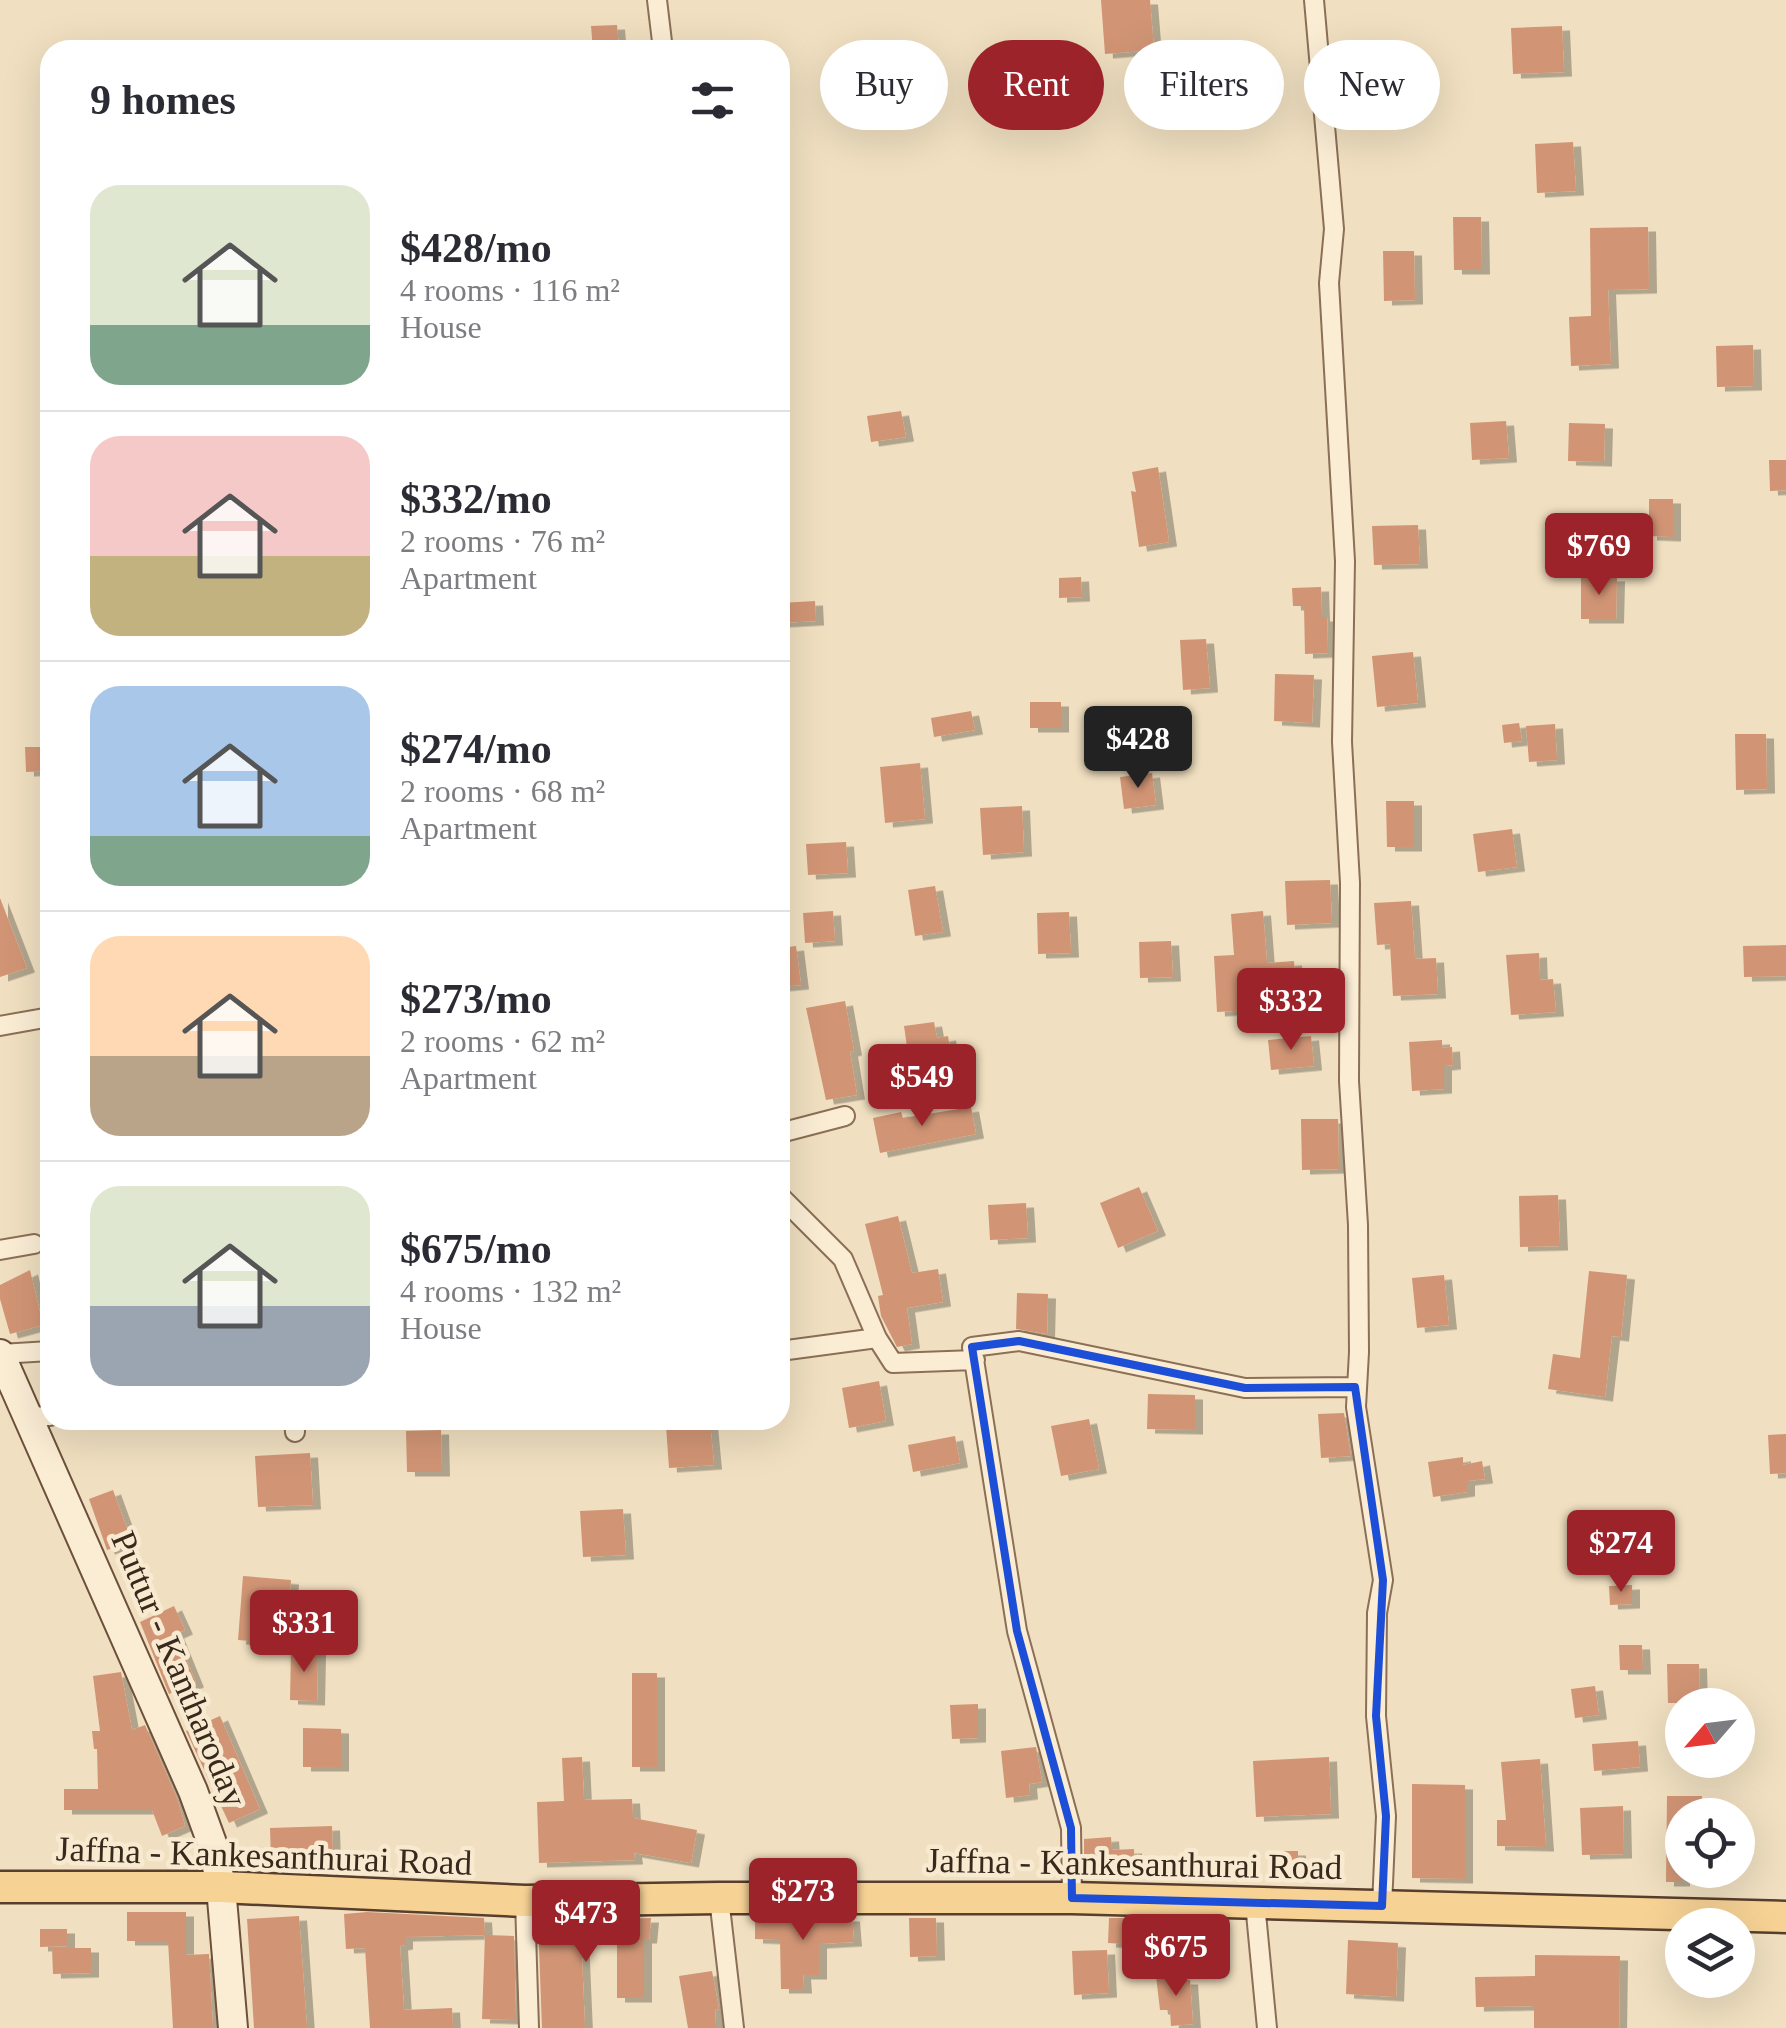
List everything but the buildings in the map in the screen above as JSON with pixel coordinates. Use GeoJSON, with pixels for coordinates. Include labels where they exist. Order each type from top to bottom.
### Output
{"type":"FeatureCollection","features":[{"type":"Feature","properties":{"kind":"main road","name":"Puttur - Kantharoday"},"geometry":{"type":"LineString","coordinates":[[0,1354],[39,1417]]}},
{"type":"Feature","properties":{"kind":"main road","name":"Puttur - Kantharoday"},"geometry":{"type":"LineString","coordinates":[[44,1430],[213,1846],[221,1887],[233,2028]]}},
{"type":"Feature","properties":{"kind":"main road","name":"Jaffna - Kankesanthurai Road"},"geometry":{"type":"LineString","coordinates":[[0,1887],[221,1887],[525,1901],[1072,1898],[1786,1917]]}},
{"type":"Feature","properties":{"kind":"street"},"geometry":{"type":"LineString","coordinates":[[656,0],[662,40]]}},
{"type":"Feature","properties":{"kind":"street"},"geometry":{"type":"LineString","coordinates":[[1314,0],[1334,229],[1328,283],[1345,560],[1342,742],[1350,883],[1349,1082],[1358,1225],[1360,1352],[1355,1387],[1383,1580],[1377,1613],[1376,1698],[1386,1816],[1382,1906]]}},
{"type":"Feature","properties":{"kind":"street"},"geometry":{"type":"LineString","coordinates":[[0,1026],[40,1019]]}},
{"type":"Feature","properties":{"kind":"street"},"geometry":{"type":"LineString","coordinates":[[790,1130],[844,1116]]}},
{"type":"Feature","properties":{"kind":"street"},"geometry":{"type":"LineString","coordinates":[[790,1206],[842,1259],[877,1338],[893,1363],[975,1360]]}},
{"type":"Feature","properties":{"kind":"street"},"geometry":{"type":"LineString","coordinates":[[0,1250],[34,1244]]}},
{"type":"Feature","properties":{"kind":"street"},"geometry":{"type":"LineString","coordinates":[[790,1350],[877,1338]]}},
{"type":"Feature","properties":{"kind":"street"},"geometry":{"type":"LineString","coordinates":[[1072,1898],[1071,1828],[1017,1631],[972,1347],[1019,1342],[1245,1388],[1355,1387]]}},
{"type":"Feature","properties":{"kind":"street"},"geometry":{"type":"LineString","coordinates":[[0,1354],[40,1352]]}},
{"type":"Feature","properties":{"kind":"street"},"geometry":{"type":"LineString","coordinates":[[719,1898],[734,2028]]}},
{"type":"Feature","properties":{"kind":"street"},"geometry":{"type":"LineString","coordinates":[[525,1901],[529,2028]]}},
{"type":"Feature","properties":{"kind":"street"},"geometry":{"type":"LineString","coordinates":[[1256,1903],[1267,2028]]}},
{"type":"Feature","properties":{"kind":"highlighted area"},"geometry":{"type":"Polygon","coordinates":[[[1019,1341],[1245,1388],[1355,1387],[1383,1580],[1376,1716],[1386,1816],[1382,1906],[1072,1898],[1071,1828],[1017,1631],[972,1347],[1019,1341]]]}}]}
